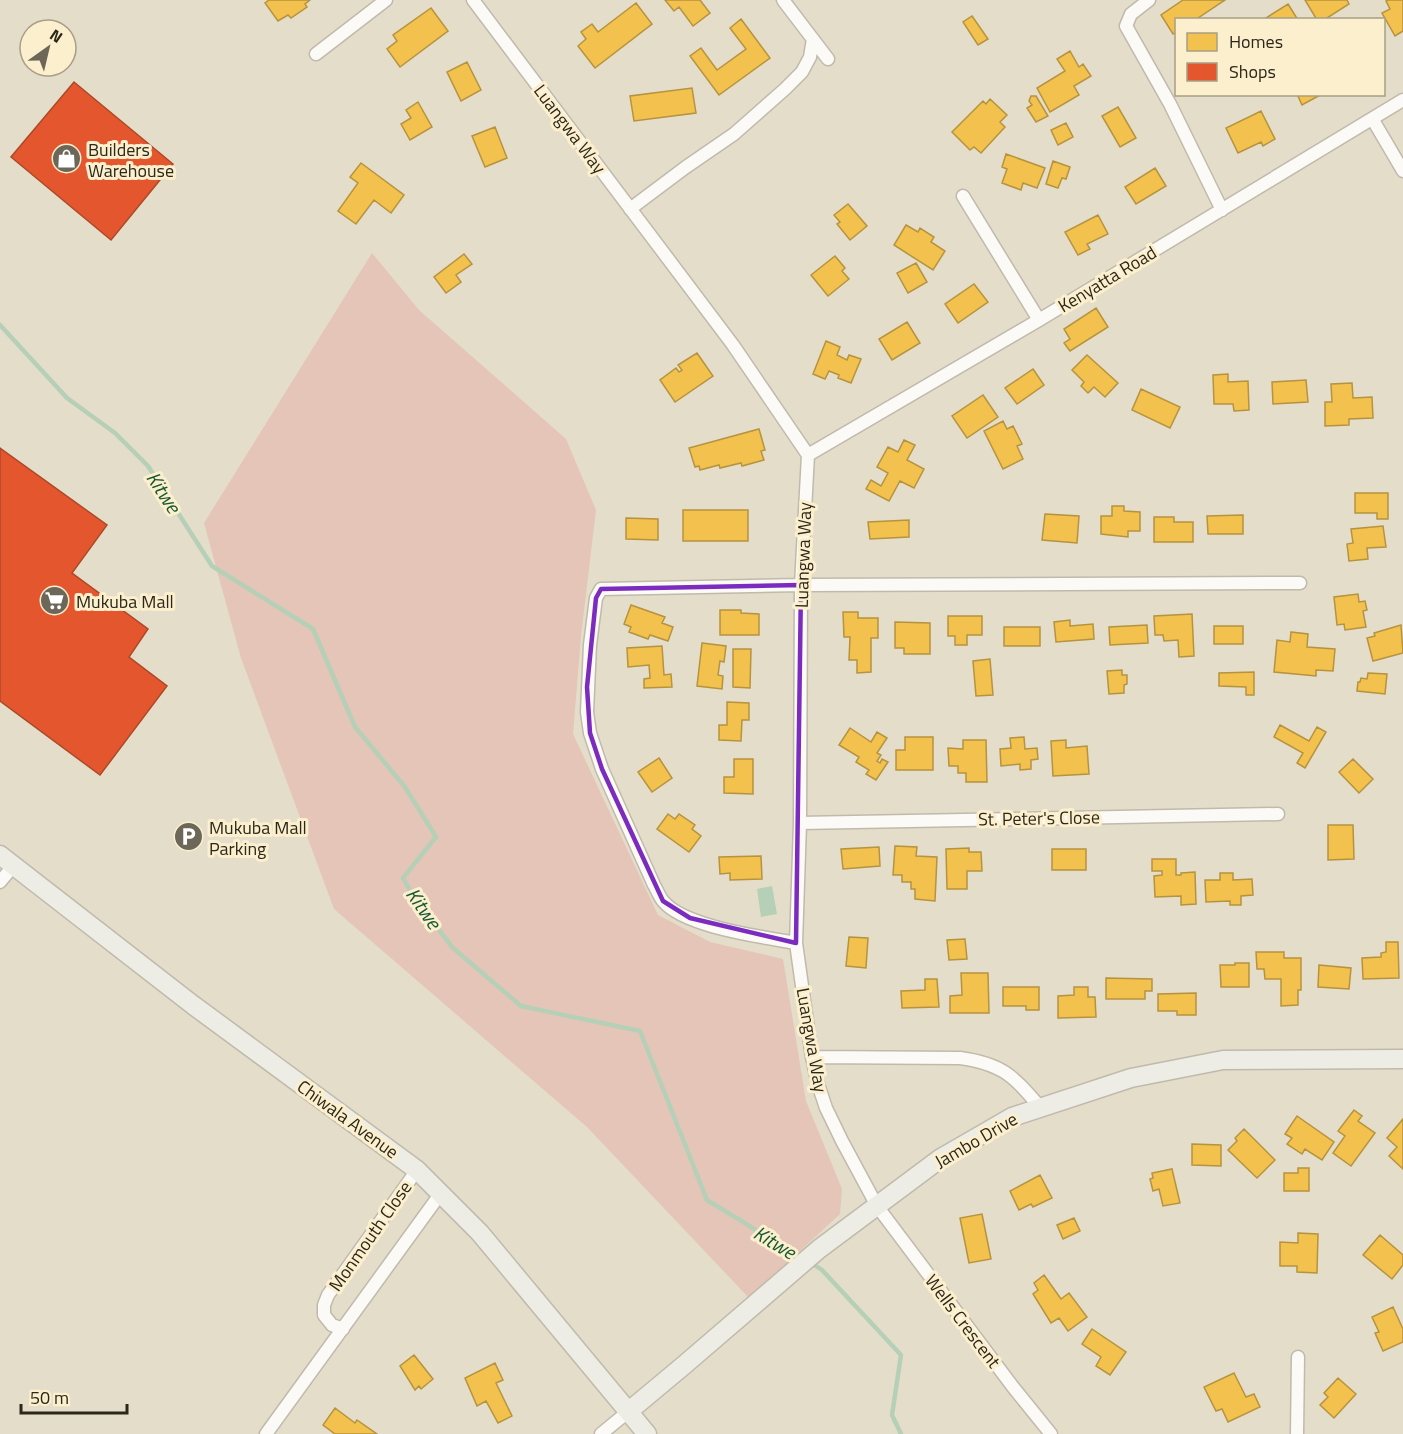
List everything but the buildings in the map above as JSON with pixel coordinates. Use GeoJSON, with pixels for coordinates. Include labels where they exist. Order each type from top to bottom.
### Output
{"type":"FeatureCollection","features":[{"type":"Feature","properties":{"kind":"main road","name":"Chiwala Avenue"},"geometry":{"type":"LineString","coordinates":[[7,860],[193,1005],[417,1170],[480,1233],[647,1434]]}},
{"type":"Feature","properties":{"kind":"main road","name":"Jambo Drive"},"geometry":{"type":"LineString","coordinates":[[629,1411],[819,1249],[941,1158],[1012,1117],[1131,1078],[1222,1060],[1403,1059]]}},
{"type":"Feature","properties":{"kind":"street"},"geometry":{"type":"LineString","coordinates":[[316,54],[386,0]]}},
{"type":"Feature","properties":{"kind":"street","name":"Luangwa Way"},"geometry":{"type":"LineString","coordinates":[[473,0],[733,345],[808,456],[801,585],[800,823],[796,943],[812,1057],[826,1108],[877,1206]]}},
{"type":"Feature","properties":{"kind":"street"},"geometry":{"type":"LineString","coordinates":[[783,0],[828,59]]}},
{"type":"Feature","properties":{"kind":"street"},"geometry":{"type":"LineString","coordinates":[[1149,0],[1131,14],[1126,26],[1170,104],[1222,210]]}},
{"type":"Feature","properties":{"kind":"street"},"geometry":{"type":"LineString","coordinates":[[630,208],[734,134],[785,89],[802,72],[810,57],[813,39]]}},
{"type":"Feature","properties":{"kind":"street","name":"Kenyatta Road"},"geometry":{"type":"LineString","coordinates":[[808,456],[1039,320],[1403,100]]}},
{"type":"Feature","properties":{"kind":"street"},"geometry":{"type":"LineString","coordinates":[[1373,120],[1403,171]]}},
{"type":"Feature","properties":{"kind":"street"},"geometry":{"type":"LineString","coordinates":[[963,196],[1039,320]]}},
{"type":"Feature","properties":{"kind":"street"},"geometry":{"type":"LineString","coordinates":[[796,943],[690,918],[677,912],[663,901],[654,885],[602,769],[590,733],[587,687],[596,598],[601,589],[801,585],[1300,583]]}},
{"type":"Feature","properties":{"kind":"street","name":"St. Peter's Close"},"geometry":{"type":"LineString","coordinates":[[800,823],[1278,814]]}},
{"type":"Feature","properties":{"kind":"street"},"geometry":{"type":"LineString","coordinates":[[0,882],[7,860]]}},
{"type":"Feature","properties":{"kind":"street"},"geometry":{"type":"LineString","coordinates":[[812,1057],[960,1058],[979,1061],[1001,1069],[1014,1078],[1040,1107]]}},
{"type":"Feature","properties":{"kind":"street","name":"Monmouth Close"},"geometry":{"type":"LineString","coordinates":[[343,1329],[332,1325],[324,1315],[324,1305],[328,1295],[417,1170]]}},
{"type":"Feature","properties":{"kind":"street"},"geometry":{"type":"LineString","coordinates":[[267,1434],[441,1193]]}},
{"type":"Feature","properties":{"kind":"street","name":"Wells Crescent"},"geometry":{"type":"LineString","coordinates":[[877,1206],[1012,1387],[1051,1434]]}},
{"type":"Feature","properties":{"kind":"street"},"geometry":{"type":"LineString","coordinates":[[1297,1434],[1298,1357]]}},
{"type":"Feature","properties":{"kind":"street"},"geometry":{"type":"LineString","coordinates":[[601,1434],[629,1411]]}},
{"type":"Feature","properties":{"kind":"highlighted area"},"geometry":{"type":"Polygon","coordinates":[[[801,585],[796,943],[690,918],[663,901],[602,769],[590,733],[587,687],[596,598],[601,589],[801,585]]]}},
{"type":"Feature","properties":{"kind":"shaded area"},"geometry":{"type":"Polygon","coordinates":[[[372,253],[419,310],[566,439],[596,510],[581,636],[573,734],[658,915],[710,942],[783,959],[806,1101],[842,1189],[840,1214],[749,1298],[587,1127],[334,909],[241,658],[204,523],[372,253]]]}},
{"type":"Feature","properties":{"kind":"shaded area"},"geometry":{"type":"Polygon","coordinates":[[[772,886],[777,914],[761,917],[757,889],[772,886]]]}},
{"type":"Feature","properties":{"kind":"waterway","name":"Kitwe"},"geometry":{"type":"LineString","coordinates":[[0,325],[67,398],[115,433],[148,466],[212,566],[313,629],[355,727],[405,787],[436,837],[403,878],[415,899],[453,948],[521,1006],[640,1031],[707,1200],[802,1258]]}},
{"type":"Feature","properties":{"kind":"waterway","name":"Kitwe"},"geometry":{"type":"LineString","coordinates":[[810,1262],[822,1270],[901,1355],[892,1415],[901,1434]]}},
{"type":"Feature","properties":{"kind":"place","name":"Builders Warehouse"},"geometry":{"type":"Point","coordinates":[67,159]}},
{"type":"Feature","properties":{"kind":"place","name":"Mukuba Mall"},"geometry":{"type":"Point","coordinates":[55,601]}},
{"type":"Feature","properties":{"kind":"place","name":"Mukuba Mall Parking"},"geometry":{"type":"Point","coordinates":[188,837]}}]}
